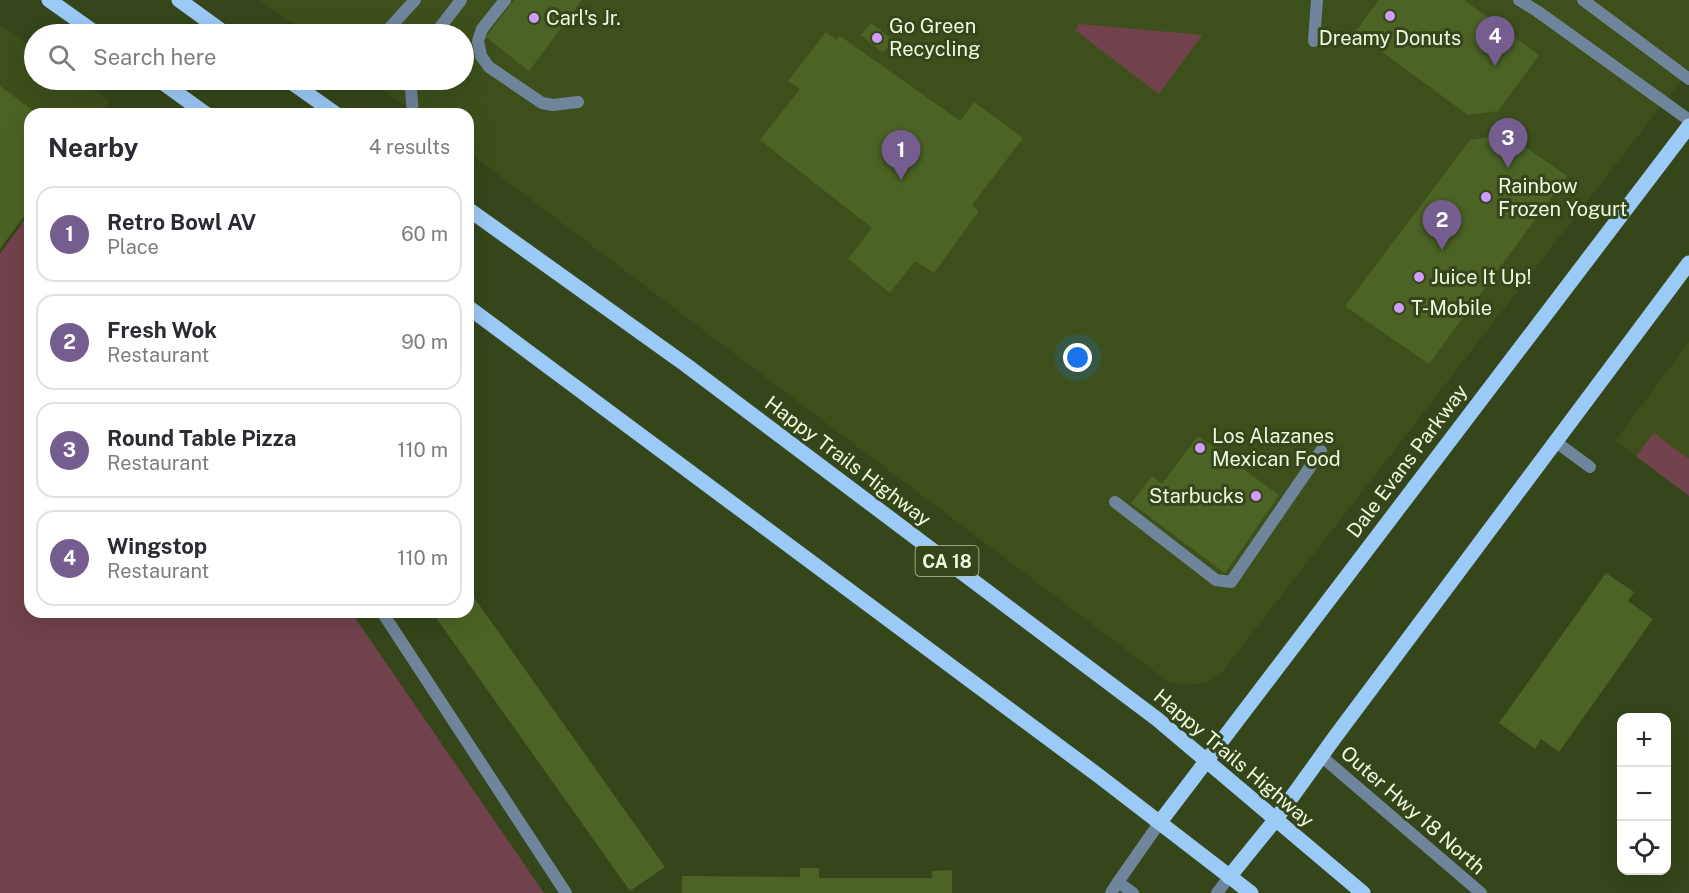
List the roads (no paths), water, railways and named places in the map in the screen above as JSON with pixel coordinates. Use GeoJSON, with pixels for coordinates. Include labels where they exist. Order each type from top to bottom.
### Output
{"type":"FeatureCollection","features":[{"type":"Feature","properties":{"kind":"main road"},"geometry":{"type":"LineString","coordinates":[[49,0],[83,24]]}},
{"type":"Feature","properties":{"kind":"main road"},"geometry":{"type":"LineString","coordinates":[[179,0],[212,24]]}},
{"type":"Feature","properties":{"kind":"main road"},"geometry":{"type":"LineString","coordinates":[[173,90],[198,108]]}},
{"type":"Feature","properties":{"kind":"main road"},"geometry":{"type":"LineString","coordinates":[[302,90],[328,108]]}},
{"type":"Feature","properties":{"kind":"main road","name":"Dale Evans Parkway"},"geometry":{"type":"LineString","coordinates":[[1160,822],[1689,126]]}},
{"type":"Feature","properties":{"kind":"main road","name":"Happy Trails Highway"},"geometry":{"type":"LineString","coordinates":[[474,213],[686,365],[1157,719],[1363,893]]}},
{"type":"Feature","properties":{"kind":"main road"},"geometry":{"type":"LineString","coordinates":[[1229,877],[1276,819],[1689,263]]}},
{"type":"Feature","properties":{"kind":"main road"},"geometry":{"type":"LineString","coordinates":[[474,311],[1160,822],[1251,893]]}},
{"type":"Feature","properties":{"kind":"street"},"geometry":{"type":"LineString","coordinates":[[393,24],[416,0]]}},
{"type":"Feature","properties":{"kind":"street"},"geometry":{"type":"LineString","coordinates":[[443,24],[461,0]]}},
{"type":"Feature","properties":{"kind":"street"},"geometry":{"type":"LineString","coordinates":[[505,0],[482,29],[478,40],[481,56],[489,68],[542,103],[554,105],[578,102]]}},
{"type":"Feature","properties":{"kind":"street"},"geometry":{"type":"LineString","coordinates":[[1314,41],[1317,0]]}},
{"type":"Feature","properties":{"kind":"street"},"geometry":{"type":"LineString","coordinates":[[1519,0],[1689,120]]}},
{"type":"Feature","properties":{"kind":"street"},"geometry":{"type":"LineString","coordinates":[[1583,0],[1689,80]]}},
{"type":"Feature","properties":{"kind":"street"},"geometry":{"type":"LineString","coordinates":[[411,90],[412,108]]}},
{"type":"Feature","properties":{"kind":"street"},"geometry":{"type":"LineString","coordinates":[[1556,442],[1590,467]]}},
{"type":"Feature","properties":{"kind":"street"},"geometry":{"type":"LineString","coordinates":[[1115,502],[1216,580],[1231,582],[1321,451]]}},
{"type":"Feature","properties":{"kind":"street"},"geometry":{"type":"LineString","coordinates":[[386,618],[566,893]]}},
{"type":"Feature","properties":{"kind":"street","name":"Outer Hwy 18 North"},"geometry":{"type":"LineString","coordinates":[[1321,756],[1481,893]]}},
{"type":"Feature","properties":{"kind":"street"},"geometry":{"type":"LineString","coordinates":[[1133,893],[1114,888],[1160,822]]}},
{"type":"Feature","properties":{"kind":"street"},"geometry":{"type":"LineString","coordinates":[[1217,893],[1229,877]]}},
{"type":"Feature","properties":{"kind":"place","name":"Dreamy Donuts"},"geometry":{"type":"Point","coordinates":[1390,16]}},
{"type":"Feature","properties":{"kind":"place","name":"Carl's Jr."},"geometry":{"type":"Point","coordinates":[534,18]}},
{"type":"Feature","properties":{"kind":"place","name":"Go Green Recycling"},"geometry":{"type":"Point","coordinates":[877,38]}},
{"type":"Feature","properties":{"kind":"place","name":"Wingstop"},"geometry":{"type":"Point","coordinates":[1495,66]}},
{"type":"Feature","properties":{"kind":"place","name":"Round Table Pizza"},"geometry":{"type":"Point","coordinates":[1508,168]}},
{"type":"Feature","properties":{"kind":"place","name":"Retro Bowl AV"},"geometry":{"type":"Point","coordinates":[901,180]}},
{"type":"Feature","properties":{"kind":"place","name":"Rainbow Frozen Yogurt"},"geometry":{"type":"Point","coordinates":[1486,197]}},
{"type":"Feature","properties":{"kind":"place","name":"Fresh Wok"},"geometry":{"type":"Point","coordinates":[1442,250]}},
{"type":"Feature","properties":{"kind":"place","name":"Juice It Up!"},"geometry":{"type":"Point","coordinates":[1419,277]}},
{"type":"Feature","properties":{"kind":"place","name":"T-Mobile"},"geometry":{"type":"Point","coordinates":[1399,308]}},
{"type":"Feature","properties":{"kind":"place","name":"Los Alazanes Mexican Food"},"geometry":{"type":"Point","coordinates":[1200,448]}},
{"type":"Feature","properties":{"kind":"place","name":"Starbucks"},"geometry":{"type":"Point","coordinates":[1256,496]}}]}
